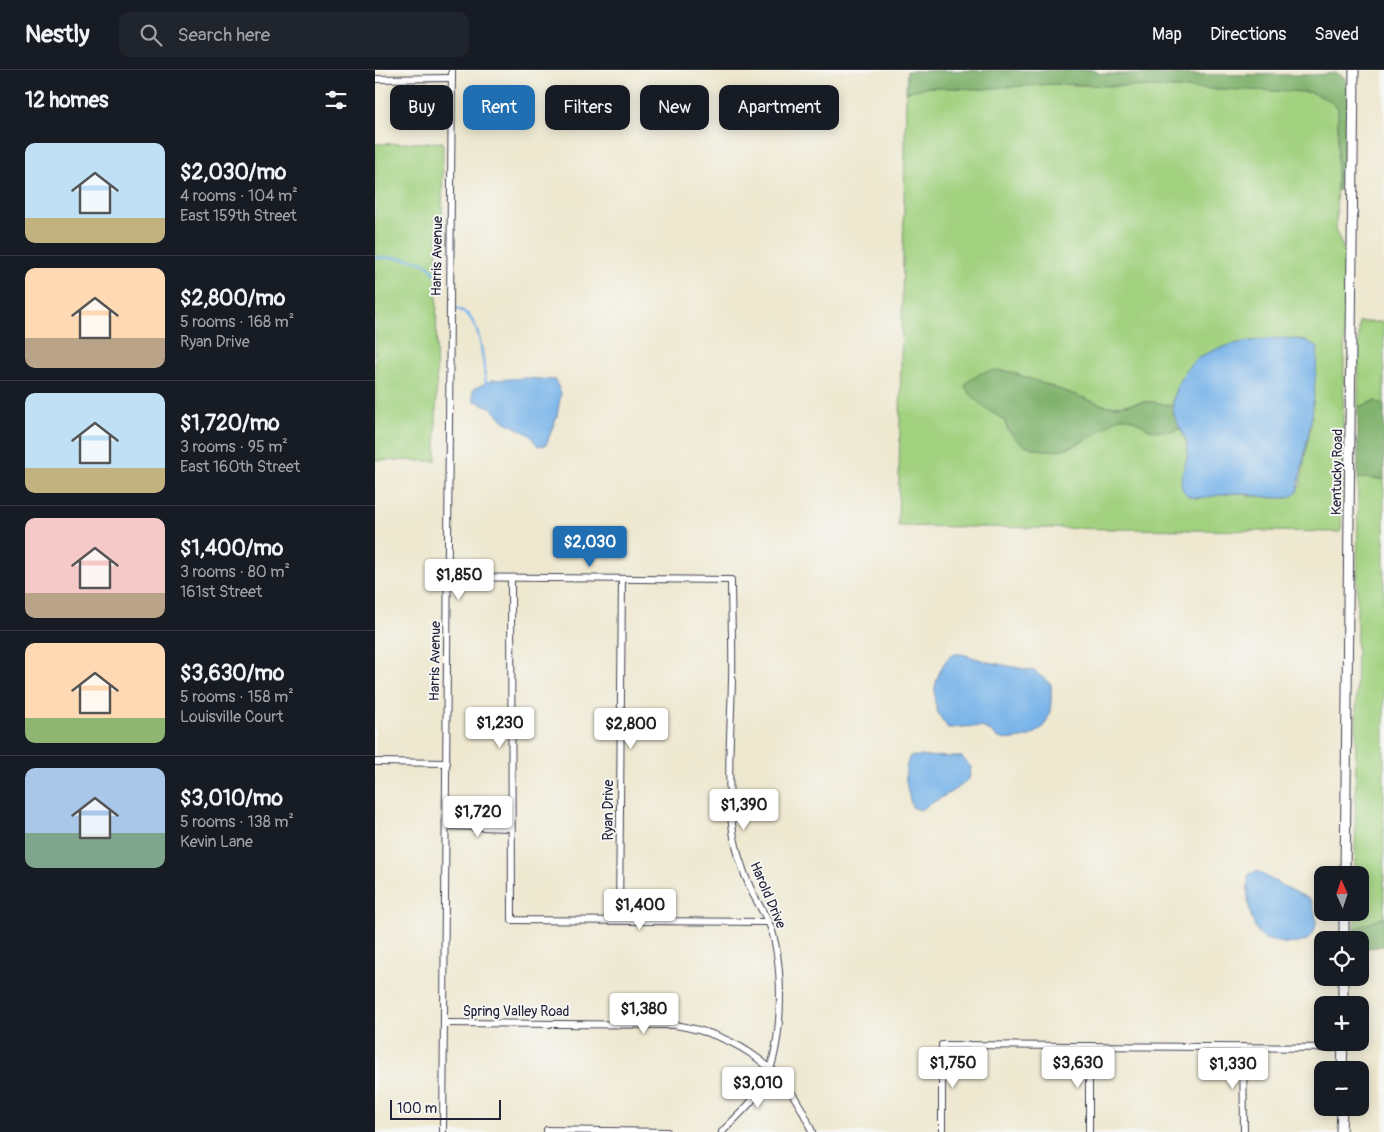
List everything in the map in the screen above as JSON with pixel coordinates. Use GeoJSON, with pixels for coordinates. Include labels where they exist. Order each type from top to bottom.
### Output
{"type":"FeatureCollection","features":[{"type":"Feature","properties":{"kind":"street","name":"Harris Avenue"},"geometry":{"type":"LineString","coordinates":[[443,1132],[452,70]]}},
{"type":"Feature","properties":{"kind":"street","name":"Kentucky Road"},"geometry":{"type":"LineString","coordinates":[[1345,866],[1354,70]]}},
{"type":"Feature","properties":{"kind":"street"},"geometry":{"type":"LineString","coordinates":[[375,79],[452,78]]}},
{"type":"Feature","properties":{"kind":"street"},"geometry":{"type":"LineString","coordinates":[[449,578],[622,580]]}},
{"type":"Feature","properties":{"kind":"street"},"geometry":{"type":"LineString","coordinates":[[511,578],[512,920],[769,922]]}},
{"type":"Feature","properties":{"kind":"street","name":"Harold Drive"},"geometry":{"type":"LineString","coordinates":[[622,580],[731,580],[731,820],[739,857],[746,877],[756,900],[769,922],[776,954],[780,998],[771,1069],[757,1094],[722,1132]]}},
{"type":"Feature","properties":{"kind":"street","name":"Ryan Drive"},"geometry":{"type":"LineString","coordinates":[[619,920],[622,580]]}},
{"type":"Feature","properties":{"kind":"street"},"geometry":{"type":"LineString","coordinates":[[375,762],[447,763]]}},
{"type":"Feature","properties":{"kind":"street"},"geometry":{"type":"LineString","coordinates":[[446,826],[511,828]]}},
{"type":"Feature","properties":{"kind":"street","name":"Spring Valley Road"},"geometry":{"type":"LineString","coordinates":[[444,1024],[675,1025],[709,1032],[727,1040],[771,1069],[793,1096],[811,1132]]}},
{"type":"Feature","properties":{"kind":"street"},"geometry":{"type":"LineString","coordinates":[[942,1132],[942,1045],[1243,1047],[1314,1046]]}},
{"type":"Feature","properties":{"kind":"street"},"geometry":{"type":"LineString","coordinates":[[1089,1046],[1089,1132]]}},
{"type":"Feature","properties":{"kind":"street"},"geometry":{"type":"LineString","coordinates":[[1243,1047],[1244,1132]]}},
{"type":"Feature","properties":{"kind":"street"},"geometry":{"type":"LineString","coordinates":[[1341,1132],[1342,1116]]}},
{"type":"Feature","properties":{"kind":"street"},"geometry":{"type":"LineString","coordinates":[[547,1131],[667,1132]]}},
{"type":"Feature","properties":{"kind":"green space"},"geometry":{"type":"Polygon","coordinates":[[[1093,70],[1101,74],[1315,75],[1336,73],[1344,77],[1349,91],[1347,188],[1337,191],[1338,108],[1329,100],[1310,92],[1052,84],[981,89],[927,87],[906,92],[907,71],[1093,70]]]}},
{"type":"Feature","properties":{"kind":"green space"},"geometry":{"type":"Polygon","coordinates":[[[1052,84],[1310,92],[1329,100],[1338,108],[1336,231],[1346,255],[1341,532],[898,526],[906,92],[927,87],[981,89],[1052,84]],[[1298,339],[1249,343],[1223,347],[1212,351],[1197,359],[1185,372],[1176,387],[1173,405],[1148,402],[1117,406],[1103,405],[1011,372],[997,370],[1004,420],[1008,431],[1069,448],[1119,418],[1127,417],[1137,422],[1172,431],[1180,429],[1187,448],[1187,459],[1182,479],[1196,499],[1237,493],[1288,498],[1300,487],[1312,416],[1313,344],[1298,339]]]}},
{"type":"Feature","properties":{"kind":"green space"},"geometry":{"type":"Polygon","coordinates":[[[443,142],[442,221],[437,221],[436,461],[375,460],[375,144],[443,142]]]}},
{"type":"Feature","properties":{"kind":"green space"},"geometry":{"type":"Polygon","coordinates":[[[1359,322],[1384,322],[1384,405],[1375,401],[1358,407],[1359,322]]]}},
{"type":"Feature","properties":{"kind":"green space"},"geometry":{"type":"Polygon","coordinates":[[[997,370],[1011,372],[1103,405],[1117,406],[1154,402],[1173,405],[1180,429],[1156,431],[1132,420],[1121,418],[1088,439],[1071,447],[1053,450],[1033,448],[1015,438],[1004,420],[983,406],[965,387],[967,382],[981,373],[997,370]]]}},
{"type":"Feature","properties":{"kind":"green space"},"geometry":{"type":"Polygon","coordinates":[[[1375,401],[1384,405],[1384,479],[1358,478],[1358,407],[1375,401]]]}},
{"type":"Feature","properties":{"kind":"green space"},"geometry":{"type":"Polygon","coordinates":[[[1358,478],[1384,479],[1384,917],[1355,929],[1355,921],[1369,921],[1369,866],[1355,866],[1358,478]]]}},
{"type":"Feature","properties":{"kind":"green space"},"geometry":{"type":"Polygon","coordinates":[[[1384,917],[1384,946],[1369,948],[1369,931],[1355,931],[1355,929],[1384,917]]]}},
{"type":"Feature","properties":{"kind":"water"},"geometry":{"type":"Polygon","coordinates":[[[1283,338],[1306,341],[1318,348],[1312,416],[1297,492],[1285,498],[1243,493],[1197,498],[1187,495],[1183,491],[1181,480],[1188,447],[1173,410],[1175,391],[1184,374],[1198,358],[1220,348],[1252,341],[1283,338]]]}},
{"type":"Feature","properties":{"kind":"water"},"geometry":{"type":"Polygon","coordinates":[[[526,378],[555,380],[561,393],[557,416],[546,445],[538,446],[530,435],[504,421],[492,408],[473,400],[473,389],[492,380],[526,378]]]}},
{"type":"Feature","properties":{"kind":"water"},"geometry":{"type":"Polygon","coordinates":[[[952,654],[962,654],[988,662],[1034,671],[1051,684],[1050,711],[1044,725],[1032,735],[1010,739],[999,738],[988,730],[972,726],[948,728],[937,710],[935,686],[943,665],[952,654]]]}},
{"type":"Feature","properties":{"kind":"water"},"geometry":{"type":"Polygon","coordinates":[[[910,756],[962,757],[971,767],[969,779],[956,789],[920,810],[912,807],[906,775],[910,756]]]}},
{"type":"Feature","properties":{"kind":"water"},"geometry":{"type":"Polygon","coordinates":[[[1257,871],[1311,900],[1314,921],[1316,923],[1312,936],[1303,942],[1284,943],[1268,940],[1260,935],[1250,914],[1248,897],[1249,874],[1257,871]]]}},
{"type":"Feature","properties":{"kind":"waterway"},"geometry":{"type":"LineString","coordinates":[[375,258],[404,258],[426,264],[431,268],[441,286]]}},
{"type":"Feature","properties":{"kind":"waterway"},"geometry":{"type":"LineString","coordinates":[[451,306],[468,315],[473,321],[481,347],[486,383]]}}]}
